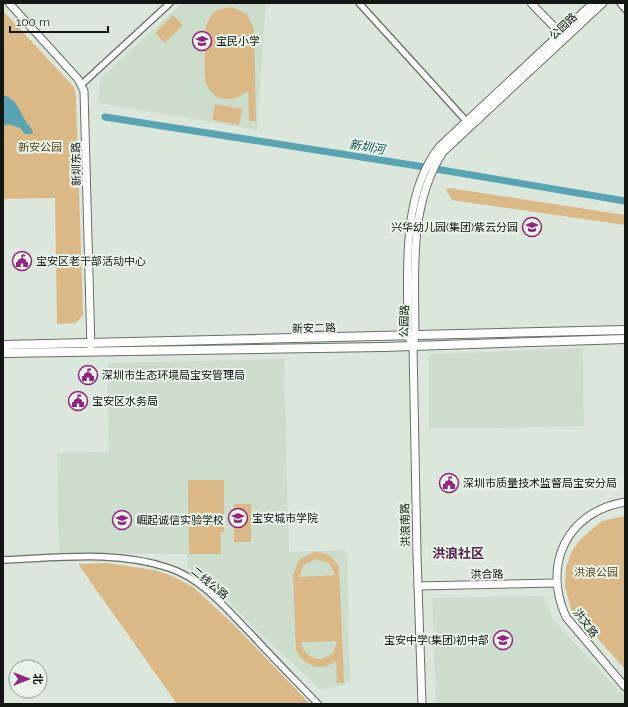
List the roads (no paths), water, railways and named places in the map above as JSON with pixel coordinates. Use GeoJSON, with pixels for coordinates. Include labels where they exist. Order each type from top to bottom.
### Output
{"type":"FeatureCollection","features":[{"type":"Feature","properties":{"kind":"main road","name":"新圳东路"},"geometry":{"type":"LineString","coordinates":[[9,3],[81,85],[85,98],[91,348]]}},
{"type":"Feature","properties":{"kind":"main road"},"geometry":{"type":"LineString","coordinates":[[531,3],[563,36]]}},
{"type":"Feature","properties":{"kind":"main road","name":"公园路"},"geometry":{"type":"LineString","coordinates":[[563,36],[593,3]]}},
{"type":"Feature","properties":{"kind":"main road","name":"公园路"},"geometry":{"type":"LineString","coordinates":[[426,177],[443,152],[469,124],[563,36],[604,3]]}},
{"type":"Feature","properties":{"kind":"main road","name":"公园路"},"geometry":{"type":"LineString","coordinates":[[413,346],[415,244],[429,160],[440,146],[469,124]]}},
{"type":"Feature","properties":{"kind":"main road","name":"新安二路"},"geometry":{"type":"LineString","coordinates":[[91,348],[625,330]]}},
{"type":"Feature","properties":{"kind":"main road","name":"新安二路"},"geometry":{"type":"LineString","coordinates":[[3,347],[91,348],[413,346],[625,339]]}},
{"type":"Feature","properties":{"kind":"main road","name":"洪浪南路"},"geometry":{"type":"LineString","coordinates":[[413,346],[422,704]]}},
{"type":"Feature","properties":{"kind":"main road","name":"洪文路"},"geometry":{"type":"LineString","coordinates":[[625,502],[600,509],[577,526],[562,549],[558,562],[556,583],[560,604],[568,619],[625,687]]}},
{"type":"Feature","properties":{"kind":"main road","name":"洪合路"},"geometry":{"type":"LineString","coordinates":[[418,586],[556,583]]}},
{"type":"Feature","properties":{"kind":"street"},"geometry":{"type":"LineString","coordinates":[[81,85],[170,3]]}},
{"type":"Feature","properties":{"kind":"street"},"geometry":{"type":"LineString","coordinates":[[359,3],[469,124]]}},
{"type":"Feature","properties":{"kind":"street"},"geometry":{"type":"LineString","coordinates":[[620,3],[625,9]]}},
{"type":"Feature","properties":{"kind":"street","name":"二线公路"},"geometry":{"type":"LineString","coordinates":[[3,560],[123,558],[158,564],[180,572],[194,580],[214,597],[318,704]]}},
{"type":"Feature","properties":{"kind":"water"},"geometry":{"type":"Polygon","coordinates":[[[3,95],[11,99],[17,105],[33,134],[25,134],[20,128],[8,124],[3,126],[3,95]]]}},
{"type":"Feature","properties":{"kind":"waterway","name":"新圳河"},"geometry":{"type":"LineString","coordinates":[[105,117],[412,165],[625,201]]}},
{"type":"Feature","properties":{"kind":"place","name":"宝民小学"},"geometry":{"type":"Point","coordinates":[202,41]}},
{"type":"Feature","properties":{"kind":"place","name":"兴华幼儿园(集团)紫云分园"},"geometry":{"type":"Point","coordinates":[532,227]}},
{"type":"Feature","properties":{"kind":"place","name":"宝安区老干部活动中心"},"geometry":{"type":"Point","coordinates":[22,261]}},
{"type":"Feature","properties":{"kind":"place","name":"深圳市生态环境局宝安管理局"},"geometry":{"type":"Point","coordinates":[88,375]}},
{"type":"Feature","properties":{"kind":"place","name":"宝安区水务局"},"geometry":{"type":"Point","coordinates":[78,401]}},
{"type":"Feature","properties":{"kind":"place","name":"深圳市质量技术监督局宝安分局"},"geometry":{"type":"Point","coordinates":[449,483]}},
{"type":"Feature","properties":{"kind":"place","name":"宝安城市学院"},"geometry":{"type":"Point","coordinates":[238,518]}},
{"type":"Feature","properties":{"kind":"place","name":"崛起诚信实验学校"},"geometry":{"type":"Point","coordinates":[122,520]}},
{"type":"Feature","properties":{"kind":"place","name":"宝安中学(集团)初中部"},"geometry":{"type":"Point","coordinates":[503,640]}},
{"type":"Feature","properties":{"kind":"district","name":"洪浪社区"},"geometry":{"type":"Point","coordinates":[458,553]}},
{"type":"Feature","properties":{"kind":"park label","name":"新安公园"},"geometry":{"type":"Point","coordinates":[40,147]}},
{"type":"Feature","properties":{"kind":"park label","name":"洪浪公园"},"geometry":{"type":"Point","coordinates":[596,572]}}]}
